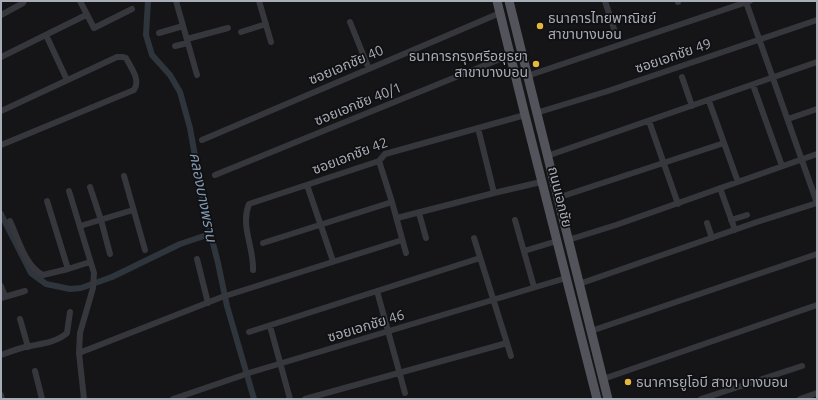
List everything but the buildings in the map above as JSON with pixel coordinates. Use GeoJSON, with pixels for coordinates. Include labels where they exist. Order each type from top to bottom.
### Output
{"type":"FeatureCollection","features":[{"type":"Feature","properties":{"kind":"main road","name":"ถนนเอกชัย"},"geometry":{"type":"LineString","coordinates":[[497,1],[541,182],[597,399]]}},
{"type":"Feature","properties":{"kind":"main road","name":"ถนนเอกชัย"},"geometry":{"type":"LineString","coordinates":[[509,1],[552,179],[608,399]]}},
{"type":"Feature","properties":{"kind":"main road"},"geometry":{"type":"LineString","coordinates":[[541,182],[552,179]]}},
{"type":"Feature","properties":{"kind":"street"},"geometry":{"type":"LineString","coordinates":[[1,15],[24,3],[24,1]]}},
{"type":"Feature","properties":{"kind":"street"},"geometry":{"type":"LineString","coordinates":[[80,1],[94,28],[132,9]]}},
{"type":"Feature","properties":{"kind":"street"},"geometry":{"type":"LineString","coordinates":[[178,1],[183,26],[197,75]]}},
{"type":"Feature","properties":{"kind":"street"},"geometry":{"type":"LineString","coordinates":[[259,1],[271,42]]}},
{"type":"Feature","properties":{"kind":"street"},"geometry":{"type":"LineString","coordinates":[[605,1],[614,29]]}},
{"type":"Feature","properties":{"kind":"street"},"geometry":{"type":"LineString","coordinates":[[527,76],[748,2],[759,39],[817,203],[579,284]]}},
{"type":"Feature","properties":{"kind":"street","name":"ซอยเอกชัย 40"},"geometry":{"type":"LineString","coordinates":[[202,140],[500,13]]}},
{"type":"Feature","properties":{"kind":"street"},"geometry":{"type":"LineString","coordinates":[[1,57],[86,15]]}},
{"type":"Feature","properties":{"kind":"street","name":"ซอยเอกชัย 49"},"geometry":{"type":"LineString","coordinates":[[536,113],[616,88],[817,20]]}},
{"type":"Feature","properties":{"kind":"street"},"geometry":{"type":"LineString","coordinates":[[350,22],[369,69]]}},
{"type":"Feature","properties":{"kind":"street"},"geometry":{"type":"LineString","coordinates":[[241,32],[266,24]]}},
{"type":"Feature","properties":{"kind":"street"},"geometry":{"type":"LineString","coordinates":[[158,33],[183,26]]}},
{"type":"Feature","properties":{"kind":"street"},"geometry":{"type":"LineString","coordinates":[[175,46],[228,28]]}},
{"type":"Feature","properties":{"kind":"street"},"geometry":{"type":"LineString","coordinates":[[46,35],[67,80]]}},
{"type":"Feature","properties":{"kind":"street","name":"ซอยเอกชัย 40/1"},"geometry":{"type":"LineString","coordinates":[[215,175],[510,55]]}},
{"type":"Feature","properties":{"kind":"street"},"geometry":{"type":"LineString","coordinates":[[1,111],[118,58],[126,58],[137,80],[137,86],[134,90],[1,145]]}},
{"type":"Feature","properties":{"kind":"street"},"geometry":{"type":"LineString","coordinates":[[547,156],[709,101],[817,62]]}},
{"type":"Feature","properties":{"kind":"street"},"geometry":{"type":"LineString","coordinates":[[682,77],[692,106]]}},
{"type":"Feature","properties":{"kind":"street"},"geometry":{"type":"LineString","coordinates":[[753,85],[782,166]]}},
{"type":"Feature","properties":{"kind":"street"},"geometry":{"type":"LineString","coordinates":[[709,101],[738,182]]}},
{"type":"Feature","properties":{"kind":"street"},"geometry":{"type":"LineString","coordinates":[[788,119],[817,109]]}},
{"type":"Feature","properties":{"kind":"street","name":"ซอยเอกชัย 42"},"geometry":{"type":"LineString","coordinates":[[253,270],[253,256],[246,230],[246,212],[249,204],[379,161],[385,154],[525,115]]}},
{"type":"Feature","properties":{"kind":"street"},"geometry":{"type":"LineString","coordinates":[[649,121],[678,204]]}},
{"type":"Feature","properties":{"kind":"street"},"geometry":{"type":"LineString","coordinates":[[478,128],[494,192]]}},
{"type":"Feature","properties":{"kind":"street"},"geometry":{"type":"LineString","coordinates":[[557,198],[724,143]]}},
{"type":"Feature","properties":{"kind":"street"},"geometry":{"type":"LineString","coordinates":[[568,240],[616,226],[817,154]]}},
{"type":"Feature","properties":{"kind":"street"},"geometry":{"type":"LineString","coordinates":[[379,161],[397,218],[406,253]]}},
{"type":"Feature","properties":{"kind":"street"},"geometry":{"type":"LineString","coordinates":[[124,176],[145,250]]}},
{"type":"Feature","properties":{"kind":"street"},"geometry":{"type":"LineString","coordinates":[[397,218],[494,192],[541,182]]}},
{"type":"Feature","properties":{"kind":"street"},"geometry":{"type":"LineString","coordinates":[[307,185],[333,261]]}},
{"type":"Feature","properties":{"kind":"street"},"geometry":{"type":"LineString","coordinates":[[90,187],[110,254]]}},
{"type":"Feature","properties":{"kind":"street"},"geometry":{"type":"LineString","coordinates":[[720,188],[735,230]]}},
{"type":"Feature","properties":{"kind":"street"},"geometry":{"type":"LineString","coordinates":[[69,191],[94,273],[93,288],[80,333],[79,353],[84,399]]}},
{"type":"Feature","properties":{"kind":"street"},"geometry":{"type":"LineString","coordinates":[[47,201],[68,269]]}},
{"type":"Feature","properties":{"kind":"street"},"geometry":{"type":"LineString","coordinates":[[263,243],[392,202]]}},
{"type":"Feature","properties":{"kind":"street"},"geometry":{"type":"LineString","coordinates":[[80,226],[133,210]]}},
{"type":"Feature","properties":{"kind":"street"},"geometry":{"type":"LineString","coordinates":[[419,213],[426,238]]}},
{"type":"Feature","properties":{"kind":"street"},"geometry":{"type":"LineString","coordinates":[[732,220],[747,215]]}},
{"type":"Feature","properties":{"kind":"street"},"geometry":{"type":"LineString","coordinates":[[515,220],[534,287]]}},
{"type":"Feature","properties":{"kind":"street"},"geometry":{"type":"LineString","coordinates":[[10,221],[29,263],[42,275],[48,275],[90,262]]}},
{"type":"Feature","properties":{"kind":"street"},"geometry":{"type":"LineString","coordinates":[[707,223],[712,238]]}},
{"type":"Feature","properties":{"kind":"street"},"geometry":{"type":"LineString","coordinates":[[474,238],[511,356]]}},
{"type":"Feature","properties":{"kind":"street"},"geometry":{"type":"LineString","coordinates":[[79,353],[208,302],[402,240]]}},
{"type":"Feature","properties":{"kind":"street"},"geometry":{"type":"LineString","coordinates":[[524,251],[557,241]]}},
{"type":"Feature","properties":{"kind":"street"},"geometry":{"type":"LineString","coordinates":[[591,331],[817,254]]}},
{"type":"Feature","properties":{"kind":"street"},"geometry":{"type":"LineString","coordinates":[[249,332],[480,258]]}},
{"type":"Feature","properties":{"kind":"street"},"geometry":{"type":"LineString","coordinates":[[197,259],[208,302]]}},
{"type":"Feature","properties":{"kind":"street","name":"ซอยเอกชัย 46"},"geometry":{"type":"LineString","coordinates":[[174,399],[252,372],[566,278]]}},
{"type":"Feature","properties":{"kind":"street"},"geometry":{"type":"LineString","coordinates":[[1,286],[3,297],[25,291]]}},
{"type":"Feature","properties":{"kind":"street"},"geometry":{"type":"LineString","coordinates":[[377,291],[405,393]]}},
{"type":"Feature","properties":{"kind":"street"},"geometry":{"type":"LineString","coordinates":[[603,379],[817,305]]}},
{"type":"Feature","properties":{"kind":"street"},"geometry":{"type":"LineString","coordinates":[[67,333],[70,312]]}},
{"type":"Feature","properties":{"kind":"street"},"geometry":{"type":"LineString","coordinates":[[20,319],[28,347]]}},
{"type":"Feature","properties":{"kind":"street"},"geometry":{"type":"LineString","coordinates":[[270,326],[290,399]]}},
{"type":"Feature","properties":{"kind":"street"},"geometry":{"type":"LineString","coordinates":[[1,355],[59,338],[67,333],[80,333]]}},
{"type":"Feature","properties":{"kind":"street"},"geometry":{"type":"LineString","coordinates":[[305,399],[507,342]]}},
{"type":"Feature","properties":{"kind":"street"},"geometry":{"type":"LineString","coordinates":[[701,399],[802,366]]}},
{"type":"Feature","properties":{"kind":"street"},"geometry":{"type":"LineString","coordinates":[[34,371],[42,399]]}},
{"type":"Feature","properties":{"kind":"street"},"geometry":{"type":"LineString","coordinates":[[800,399],[817,394]]}},
{"type":"Feature","properties":{"kind":"street"},"geometry":{"type":"LineString","coordinates":[[1,395],[2,399]]}},
{"type":"Feature","properties":{"kind":"waterway","name":"คลองบางพราน"},"geometry":{"type":"LineString","coordinates":[[148,1],[146,35],[152,55],[170,75],[180,92],[190,128],[205,212],[227,306],[254,399]]}},
{"type":"Feature","properties":{"kind":"waterway"},"geometry":{"type":"LineString","coordinates":[[1,214],[31,273],[46,284],[70,289],[81,288],[112,277],[180,244],[210,234]]}},
{"type":"Feature","properties":{"kind":"place","name":"ธนาคารไทยพาณิชย์ สาขาบางบอน"},"geometry":{"type":"Point","coordinates":[540,26]}},
{"type":"Feature","properties":{"kind":"place","name":"ธนาคารกรุงศรีอยุธยา สาขาบางบอน"},"geometry":{"type":"Point","coordinates":[536,64]}},
{"type":"Feature","properties":{"kind":"place","name":"ธนาคารยูโอบี สาขา บางบอน"},"geometry":{"type":"Point","coordinates":[628,382]}}]}
